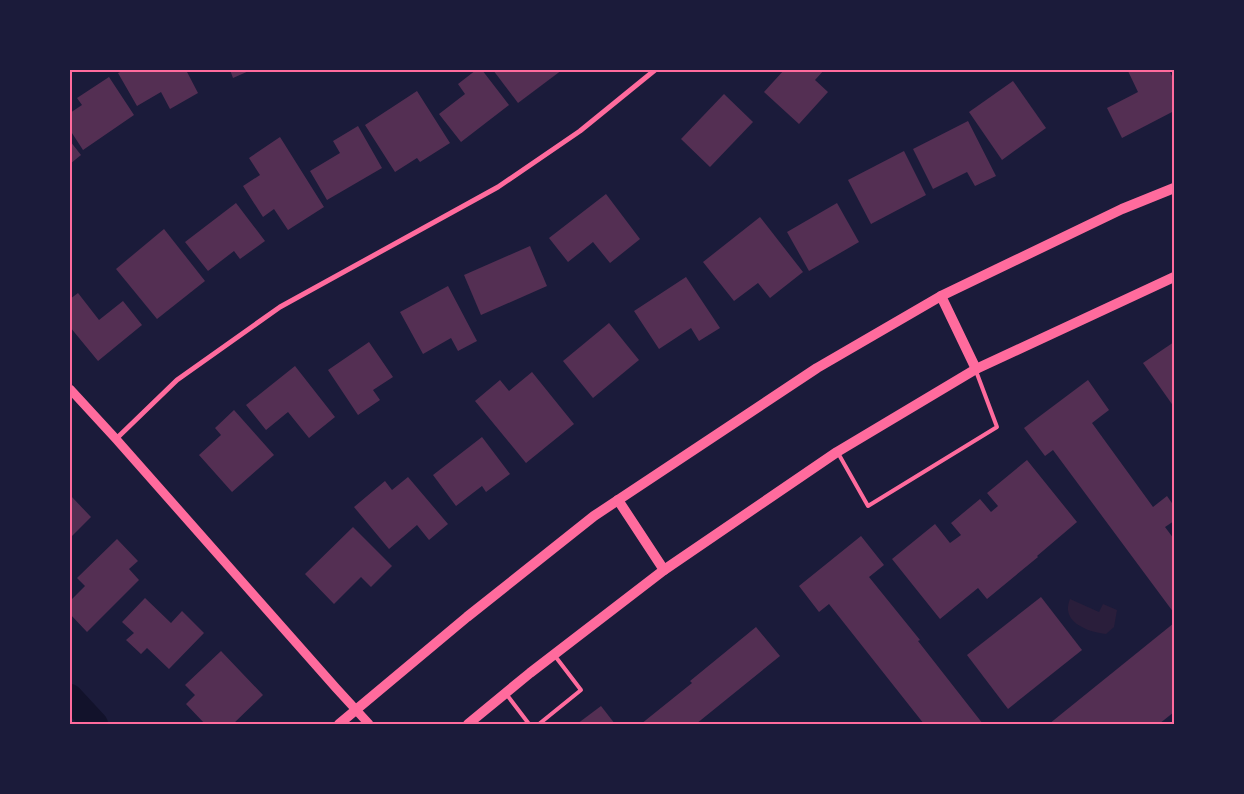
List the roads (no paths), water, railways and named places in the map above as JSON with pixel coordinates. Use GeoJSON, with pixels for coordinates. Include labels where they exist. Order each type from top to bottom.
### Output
{"type":"FeatureCollection","features":[{"type":"Feature","properties":{"kind":"main road"},"geometry":{"type":"LineString","coordinates":[[339,724],[467,617],[594,516],[817,368],[941,296],[1122,209],[1174,188]]}},
{"type":"Feature","properties":{"kind":"main road"},"geometry":{"type":"LineString","coordinates":[[468,724],[554,654],[664,570],[837,452],[976,369],[1174,277]]}},
{"type":"Feature","properties":{"kind":"main road"},"geometry":{"type":"LineString","coordinates":[[941,296],[976,369]]}},
{"type":"Feature","properties":{"kind":"main road"},"geometry":{"type":"LineString","coordinates":[[618,500],[664,570]]}},
{"type":"Feature","properties":{"kind":"street"},"geometry":{"type":"LineString","coordinates":[[116,439],[177,380],[280,307],[498,187],[580,131],[655,70]]}},
{"type":"Feature","properties":{"kind":"street"},"geometry":{"type":"LineString","coordinates":[[70,390],[116,439],[369,724]]}},
{"type":"Feature","properties":{"kind":"lane"},"geometry":{"type":"LineString","coordinates":[[837,452],[868,506],[997,427],[976,369]]}},
{"type":"Feature","properties":{"kind":"lane"},"geometry":{"type":"LineString","coordinates":[[539,724],[581,690],[554,654]]}},
{"type":"Feature","properties":{"kind":"lane"},"geometry":{"type":"LineString","coordinates":[[505,693],[529,724]]}},
{"type":"Feature","properties":{"kind":"waterway"},"geometry":{"type":"LineString","coordinates":[[70,697],[95,724]]}}]}
